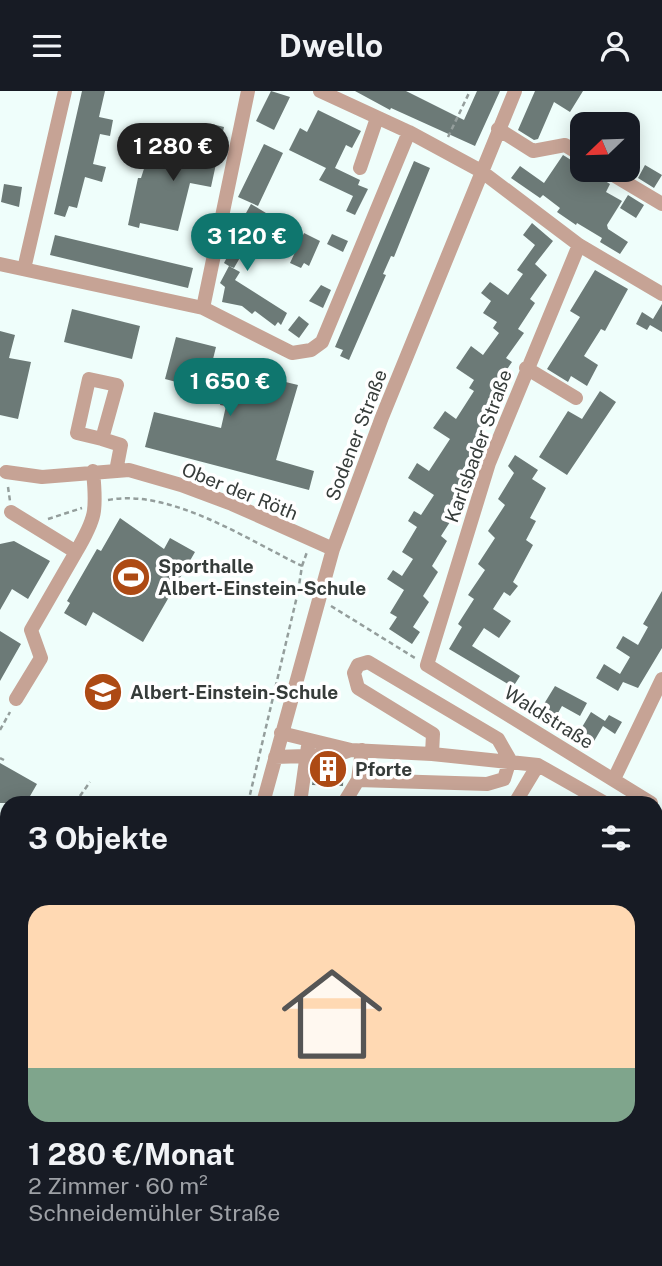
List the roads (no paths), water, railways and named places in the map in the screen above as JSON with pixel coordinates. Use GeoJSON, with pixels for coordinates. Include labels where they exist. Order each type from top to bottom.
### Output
{"type":"FeatureCollection","features":[{"type":"Feature","properties":{"kind":"street"},"geometry":{"type":"LineString","coordinates":[[24,269],[65,91]]}},
{"type":"Feature","properties":{"kind":"street"},"geometry":{"type":"LineString","coordinates":[[203,308],[248,91]]}},
{"type":"Feature","properties":{"kind":"street"},"geometry":{"type":"LineString","coordinates":[[320,91],[409,132],[481,171],[579,245],[662,294]]}},
{"type":"Feature","properties":{"kind":"street","name":"Sodener Straße"},"geometry":{"type":"LineString","coordinates":[[265,796],[334,549],[481,171],[515,91]]}},
{"type":"Feature","properties":{"kind":"street"},"geometry":{"type":"LineString","coordinates":[[360,167],[377,118]]}},
{"type":"Feature","properties":{"kind":"street"},"geometry":{"type":"LineString","coordinates":[[498,129],[533,151],[565,145],[570,148]]}},
{"type":"Feature","properties":{"kind":"street"},"geometry":{"type":"LineString","coordinates":[[0,264],[203,308],[292,353],[311,350],[322,342],[409,132]]}},
{"type":"Feature","properties":{"kind":"street"},"geometry":{"type":"LineString","coordinates":[[625,182],[662,204]]}},
{"type":"Feature","properties":{"kind":"street","name":"Karlsbader Straße"},"geometry":{"type":"LineString","coordinates":[[427,665],[489,463],[579,245]]}},
{"type":"Feature","properties":{"kind":"street"},"geometry":{"type":"LineString","coordinates":[[526,368],[576,398]]}},
{"type":"Feature","properties":{"kind":"street"},"geometry":{"type":"LineString","coordinates":[[102,439],[121,445],[116,471]]}},
{"type":"Feature","properties":{"kind":"street","name":"Ober der Röth"},"geometry":{"type":"LineString","coordinates":[[6,472],[42,477],[129,470],[181,485],[334,549]]}},
{"type":"Feature","properties":{"kind":"street"},"geometry":{"type":"LineString","coordinates":[[16,699],[41,658],[31,630],[93,522],[96,503],[93,471]]}},
{"type":"Feature","properties":{"kind":"street"},"geometry":{"type":"LineString","coordinates":[[12,512],[76,552]]}},
{"type":"Feature","properties":{"kind":"street"},"geometry":{"type":"LineString","coordinates":[[358,780],[487,784],[504,779],[510,760],[498,739],[368,662],[358,665],[354,673],[358,688],[433,734],[432,754]]}},
{"type":"Feature","properties":{"kind":"street","name":"Waldstraße"},"geometry":{"type":"LineString","coordinates":[[427,665],[640,796]]}},
{"type":"Feature","properties":{"kind":"street"},"geometry":{"type":"LineString","coordinates":[[614,779],[662,680]]}},
{"type":"Feature","properties":{"kind":"street"},"geometry":{"type":"LineString","coordinates":[[281,733],[348,750]]}},
{"type":"Feature","properties":{"kind":"street"},"geometry":{"type":"LineString","coordinates":[[301,796],[310,740]]}},
{"type":"Feature","properties":{"kind":"street"},"geometry":{"type":"LineString","coordinates":[[348,750],[358,780],[348,796]]}},
{"type":"Feature","properties":{"kind":"street"},"geometry":{"type":"LineString","coordinates":[[275,757],[348,750],[510,760],[538,765],[593,796]]}},
{"type":"Feature","properties":{"kind":"street"},"geometry":{"type":"LineString","coordinates":[[519,796],[538,765]]}},
{"type":"Feature","properties":{"kind":"place","name":"Sporthalle Albert-Einstein-Schule"},"geometry":{"type":"Point","coordinates":[131,577]}},
{"type":"Feature","properties":{"kind":"place","name":"Albert-Einstein-Schule"},"geometry":{"type":"Point","coordinates":[103,692]}},
{"type":"Feature","properties":{"kind":"place","name":"Pforte"},"geometry":{"type":"Point","coordinates":[328,769]}}]}
